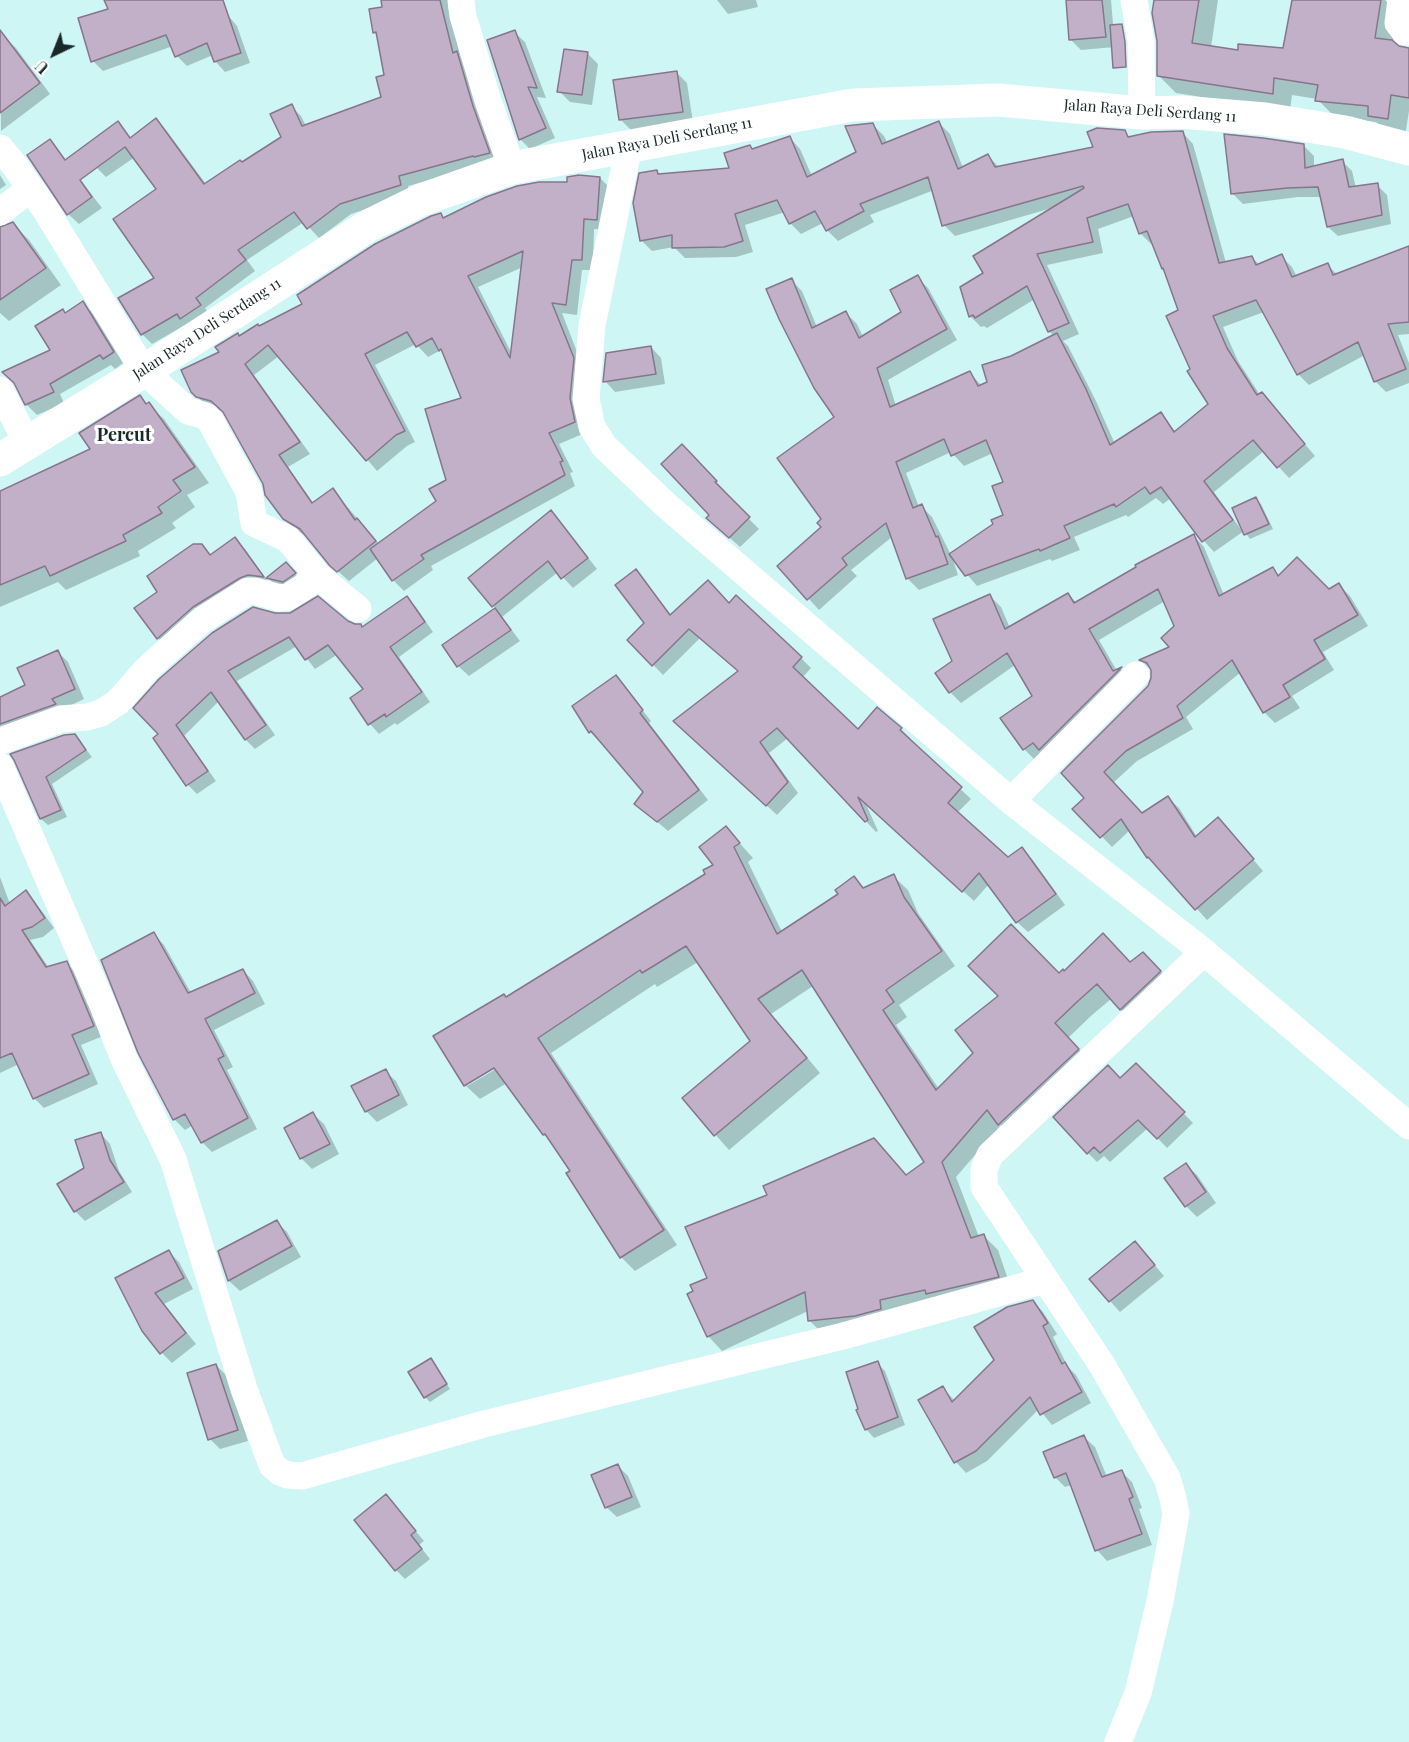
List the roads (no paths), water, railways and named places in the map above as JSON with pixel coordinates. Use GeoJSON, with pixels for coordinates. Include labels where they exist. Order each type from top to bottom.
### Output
{"type":"FeatureCollection","features":[{"type":"Feature","properties":{"kind":"street"},"geometry":{"type":"LineString","coordinates":[[460,0],[488,101],[512,168]]}},
{"type":"Feature","properties":{"kind":"street"},"geometry":{"type":"LineString","coordinates":[[1134,0],[1142,40],[1142,113]]}},
{"type":"Feature","properties":{"kind":"street"},"geometry":{"type":"LineString","coordinates":[[1401,0],[1398,23],[1405,32],[1409,32]]}},
{"type":"Feature","properties":{"kind":"street","name":"Jalan Raya Deli Serdang 11"},"geometry":{"type":"LineString","coordinates":[[13,451],[144,371],[368,226],[421,200],[512,168],[853,105],[999,100],[1142,113],[1181,112],[1265,119],[1345,132],[1409,149]]}},
{"type":"Feature","properties":{"kind":"street"},"geometry":{"type":"LineString","coordinates":[[629,146],[592,325],[586,399],[592,427],[604,446],[667,506],[1011,801],[1204,952],[1409,1126]]}},
{"type":"Feature","properties":{"kind":"street"},"geometry":{"type":"LineString","coordinates":[[0,148],[45,209],[144,371],[188,411],[206,416],[211,422],[249,492],[254,524],[288,539],[319,577],[358,609]]}},
{"type":"Feature","properties":{"kind":"street"},"geometry":{"type":"LineString","coordinates":[[0,212],[30,189]]}},
{"type":"Feature","properties":{"kind":"street"},"geometry":{"type":"LineString","coordinates":[[0,390],[13,451]]}},
{"type":"Feature","properties":{"kind":"street"},"geometry":{"type":"LineString","coordinates":[[0,741],[62,719],[87,717],[100,713],[118,702],[148,668],[202,620],[238,597],[248,591],[255,591],[279,598],[288,597],[319,577]]}},
{"type":"Feature","properties":{"kind":"street"},"geometry":{"type":"LineString","coordinates":[[1011,801],[1136,675]]}},
{"type":"Feature","properties":{"kind":"street"},"geometry":{"type":"LineString","coordinates":[[0,766],[124,1059],[173,1159],[244,1389],[272,1465],[280,1472],[302,1476],[484,1424],[831,1339],[1045,1280]]}},
{"type":"Feature","properties":{"kind":"street"},"geometry":{"type":"LineString","coordinates":[[1118,1742],[1138,1693],[1160,1601],[1176,1514],[1173,1498],[1167,1478],[1122,1399],[984,1187],[984,1169],[990,1155],[1204,952]]}},
{"type":"Feature","properties":{"kind":"district","name":"Percut"},"geometry":{"type":"Point","coordinates":[124,435]}}]}
